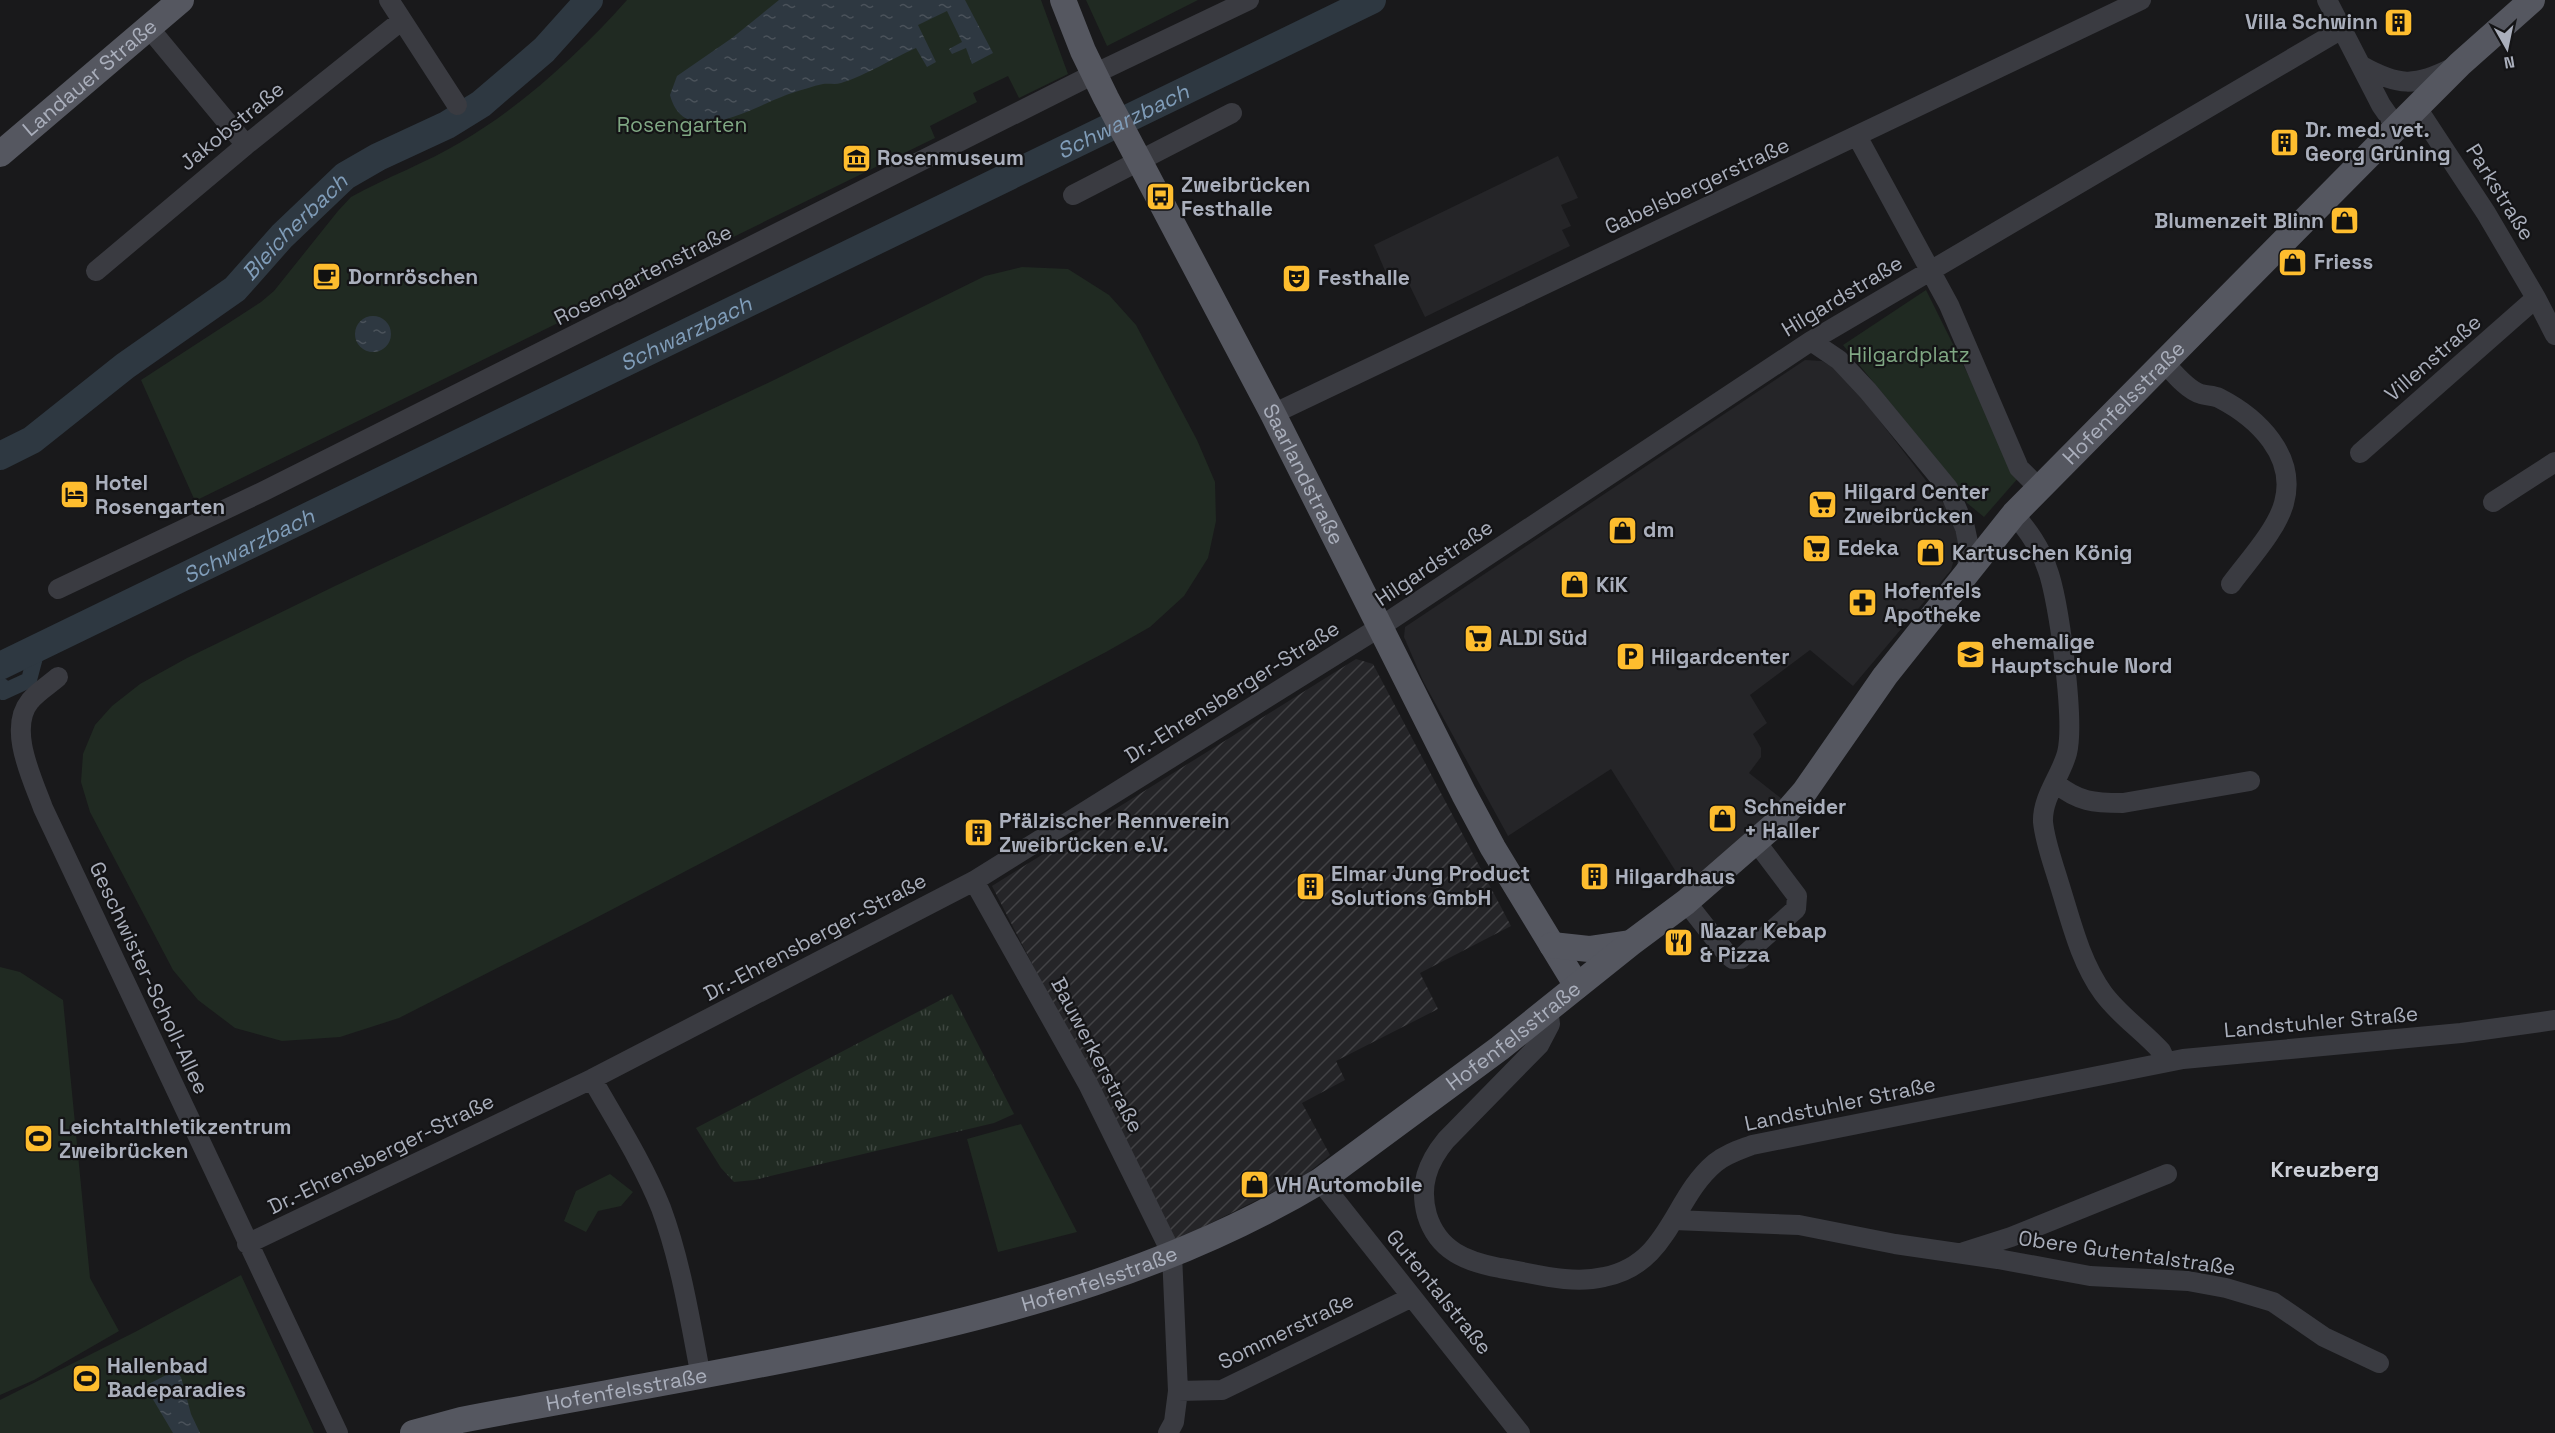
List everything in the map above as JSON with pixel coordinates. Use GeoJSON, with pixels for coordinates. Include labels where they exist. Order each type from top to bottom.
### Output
{"type":"FeatureCollection","features":[{"type":"Feature","properties":{"kind":"main road","name":"Saarlandstraße"},"geometry":{"type":"LineString","coordinates":[[1063,0],[1106,98],[1273,414],[1478,821],[1577,986]]}},
{"type":"Feature","properties":{"kind":"main road","name":"Hofenfelsstraße"},"geometry":{"type":"LineString","coordinates":[[413,1433],[460,1419],[701,1377],[981,1318],[1061,1295],[1172,1254],[1245,1221],[1320,1181],[1437,1096],[1686,902],[1757,843],[1804,791],[1885,676],[2014,514],[2460,64],[2532,0]]}},
{"type":"Feature","properties":{"kind":"main road","name":"Landauer Straße"},"geometry":{"type":"LineString","coordinates":[[0,154],[164,10]]}},
{"type":"Feature","properties":{"kind":"main road"},"geometry":{"type":"LineString","coordinates":[[1552,945],[1589,949],[1631,943]]}},
{"type":"Feature","properties":{"kind":"street"},"geometry":{"type":"LineString","coordinates":[[388,0],[457,105]]}},
{"type":"Feature","properties":{"kind":"street","name":"Rosengartenstraße"},"geometry":{"type":"LineString","coordinates":[[58,589],[275,486],[1094,74],[1249,0]]}},
{"type":"Feature","properties":{"kind":"street","name":"Gabelsbergerstraße"},"geometry":{"type":"LineString","coordinates":[[1273,414],[2141,0]]}},
{"type":"Feature","properties":{"kind":"street"},"geometry":{"type":"LineString","coordinates":[[2327,0],[2381,105],[2397,128]]}},
{"type":"Feature","properties":{"kind":"street"},"geometry":{"type":"LineString","coordinates":[[164,10],[246,145]]}},
{"type":"Feature","properties":{"kind":"street","name":"Jakobstraße"},"geometry":{"type":"LineString","coordinates":[[96,271],[246,145],[402,21]]}},
{"type":"Feature","properties":{"kind":"street","name":"Hilgardstraße"},"geometry":{"type":"LineString","coordinates":[[1380,627],[1811,341],[2342,29]]}},
{"type":"Feature","properties":{"kind":"street"},"geometry":{"type":"LineString","coordinates":[[2362,66],[2390,80],[2409,83],[2436,76],[2460,64]]}},
{"type":"Feature","properties":{"kind":"street","name":"Parkstraße"},"geometry":{"type":"LineString","coordinates":[[2417,108],[2486,213],[2555,335]]}},
{"type":"Feature","properties":{"kind":"street"},"geometry":{"type":"LineString","coordinates":[[1073,195],[1136,156],[1232,113]]}},
{"type":"Feature","properties":{"kind":"street"},"geometry":{"type":"LineString","coordinates":[[1857,136],[1948,305],[2019,468],[2039,488]]}},
{"type":"Feature","properties":{"kind":"street","name":"Villenstraße"},"geometry":{"type":"LineString","coordinates":[[2360,453],[2536,298]]}},
{"type":"Feature","properties":{"kind":"street"},"geometry":{"type":"LineString","coordinates":[[1811,341],[1839,360],[1854,376],[1948,488],[1965,528],[1969,547],[1967,571]]}},
{"type":"Feature","properties":{"kind":"street"},"geometry":{"type":"LineString","coordinates":[[2163,362],[2193,390],[2219,398],[2262,427],[2279,453],[2284,472],[2284,503],[2271,528],[2231,584]]}},
{"type":"Feature","properties":{"kind":"street"},"geometry":{"type":"LineString","coordinates":[[2493,502],[2555,462]]}},
{"type":"Feature","properties":{"kind":"street"},"geometry":{"type":"LineString","coordinates":[[2014,514],[2039,549],[2048,569],[2054,593],[2069,713],[2070,734],[2067,753],[2044,807],[2045,833],[2082,956],[2104,995],[2152,1041],[2166,1062]]}},
{"type":"Feature","properties":{"kind":"street","name":"Dr.-Ehrensberger-Straße"},"geometry":{"type":"LineString","coordinates":[[247,1244],[592,1079],[974,881],[1380,627]]}},
{"type":"Feature","properties":{"kind":"street","name":"Geschwister-Scholl-Allee"},"geometry":{"type":"LineString","coordinates":[[58,677],[30,701],[22,718],[22,748],[30,775],[43,808],[247,1244],[338,1433]]}},
{"type":"Feature","properties":{"kind":"street"},"geometry":{"type":"LineString","coordinates":[[2055,783],[2082,801],[2123,803],[2250,781]]}},
{"type":"Feature","properties":{"kind":"street"},"geometry":{"type":"LineString","coordinates":[[1686,902],[1727,954],[1733,959],[1740,959],[1797,909],[1798,903],[1797,896],[1757,843]]}},
{"type":"Feature","properties":{"kind":"street","name":"Bauwerkerstraße"},"geometry":{"type":"LineString","coordinates":[[974,881],[1088,1084],[1172,1254]]}},
{"type":"Feature","properties":{"kind":"street","name":"Landstuhler Straße"},"geometry":{"type":"LineString","coordinates":[[1548,1009],[1550,1024],[1539,1045],[1432,1156],[1424,1178],[1423,1195],[1434,1232],[1449,1250],[1468,1260],[1551,1277],[1580,1280],[1604,1278],[1632,1266],[1656,1247],[1694,1187],[1714,1164],[1752,1145],[2166,1062],[2461,1033],[2555,1020]]}},
{"type":"Feature","properties":{"kind":"street"},"geometry":{"type":"LineString","coordinates":[[592,1079],[628,1141],[660,1207],[677,1260],[701,1377]]}},
{"type":"Feature","properties":{"kind":"street","name":"Obere Gutentalstraße"},"geometry":{"type":"LineString","coordinates":[[1958,1253],[2011,1237],[2167,1174]]}},
{"type":"Feature","properties":{"kind":"street","name":"Gutentalstraße"},"geometry":{"type":"LineString","coordinates":[[1320,1181],[1520,1433]]}},
{"type":"Feature","properties":{"kind":"street","name":"Obere Gutentalstraße"},"geometry":{"type":"LineString","coordinates":[[1674,1220],[1799,1225],[2090,1276],[2178,1280],[2226,1288],[2273,1302],[2324,1337],[2379,1363]]}},
{"type":"Feature","properties":{"kind":"street"},"geometry":{"type":"LineString","coordinates":[[1168,1433],[1174,1422],[1178,1391],[1172,1254]]}},
{"type":"Feature","properties":{"kind":"street","name":"Sommerstraße"},"geometry":{"type":"LineString","coordinates":[[1178,1391],[1222,1390],[1412,1297]]}},
{"type":"Feature","properties":{"kind":"shaded area"},"geometry":{"type":"Polygon","coordinates":[[[1558,156],[1578,198],[1561,205],[1571,226],[1562,230],[1570,246],[1425,317],[1407,280],[1392,287],[1374,245],[1558,156]]]}},
{"type":"Feature","properties":{"kind":"shaded area"},"geometry":{"type":"Polygon","coordinates":[[[1805,360],[1822,361],[1842,372],[1948,509],[1959,542],[1951,570],[1853,686],[1810,650],[1750,695],[1767,723],[1753,734],[1761,748],[1761,757],[1749,773],[1782,799],[1742,844],[1685,886],[1611,769],[1508,836],[1423,681],[1404,637],[1405,627],[1805,360]]]}},
{"type":"Feature","properties":{"kind":"shaded area"},"geometry":{"type":"Polygon","coordinates":[[[1356,659],[1373,664],[1511,926],[1420,973],[1438,1009],[1336,1061],[1345,1080],[1302,1103],[1330,1155],[1303,1177],[1175,1241],[992,886],[1356,659]]]}},
{"type":"Feature","properties":{"kind":"green space","name":"Rosengarten"},"geometry":{"type":"Polygon","coordinates":[[[627,0],[1041,0],[1068,74],[1019,98],[1008,76],[973,93],[977,102],[930,126],[935,138],[195,501],[141,380],[261,302],[274,291],[351,197],[448,150],[506,112],[570,59],[627,0]]]}},
{"type":"Feature","properties":{"kind":"green space"},"geometry":{"type":"Polygon","coordinates":[[[1086,0],[1198,0],[1107,46],[1086,0]]]}},
{"type":"Feature","properties":{"kind":"green space"},"geometry":{"type":"Polygon","coordinates":[[[1022,267],[1068,269],[1109,295],[1136,325],[1197,440],[1215,482],[1216,521],[1208,558],[1184,596],[1150,627],[588,922],[399,1018],[340,1037],[282,1041],[235,1028],[198,1000],[173,970],[90,812],[81,782],[83,754],[95,725],[112,706],[140,684],[187,658],[335,586],[772,381],[985,276],[1022,267]]]}},
{"type":"Feature","properties":{"kind":"green space","name":"Hilgardplatz"},"geometry":{"type":"Polygon","coordinates":[[[1926,290],[2019,477],[1984,517],[1967,503],[1959,487],[1843,345],[1926,290]]]}},
{"type":"Feature","properties":{"kind":"green space","name":"Leichtalthletikzentrum Zweibrücken"},"geometry":{"type":"Polygon","coordinates":[[[0,967],[20,972],[63,1000],[90,1278],[119,1331],[34,1380],[0,1395],[0,967]]]}},
{"type":"Feature","properties":{"kind":"green space"},"geometry":{"type":"Polygon","coordinates":[[[952,994],[1014,1114],[994,1123],[754,1180],[734,1182],[721,1168],[696,1128],[952,994]]]}},
{"type":"Feature","properties":{"kind":"green space"},"geometry":{"type":"Polygon","coordinates":[[[1021,1124],[1077,1232],[998,1252],[967,1139],[1021,1124]]]}},
{"type":"Feature","properties":{"kind":"green space"},"geometry":{"type":"Polygon","coordinates":[[[610,1174],[633,1192],[621,1206],[598,1211],[586,1232],[564,1221],[576,1191],[610,1174]]]}},
{"type":"Feature","properties":{"kind":"green space"},"geometry":{"type":"Polygon","coordinates":[[[241,1275],[314,1433],[0,1433],[0,1400],[241,1275]]]}},
{"type":"Feature","properties":{"kind":"water"},"geometry":{"type":"Polygon","coordinates":[[[779,0],[965,0],[993,53],[972,64],[966,48],[952,54],[949,49],[962,42],[947,11],[918,25],[936,62],[927,67],[916,48],[851,80],[839,84],[819,85],[792,93],[724,120],[691,121],[678,112],[670,95],[677,76],[732,38],[779,0]]]}},
{"type":"Feature","properties":{"kind":"water"},"geometry":{"type":"Polygon","coordinates":[[[373,316],[386,321],[391,334],[386,347],[373,352],[360,347],[355,334],[360,321],[373,316]]]}},
{"type":"Feature","properties":{"kind":"water"},"geometry":{"type":"Polygon","coordinates":[[[168,1374],[178,1374],[181,1377],[191,1414],[200,1433],[173,1433],[145,1386],[168,1374]]]}},
{"type":"Feature","properties":{"kind":"waterway","name":"Bleicherbach"},"geometry":{"type":"LineString","coordinates":[[0,456],[32,440],[125,366],[235,289],[282,236],[345,176],[378,157],[447,125],[481,104],[544,50],[589,0]]}},
{"type":"Feature","properties":{"kind":"waterway","name":"Schwarzbach"},"geometry":{"type":"LineString","coordinates":[[0,666],[1372,0]]}},
{"type":"Feature","properties":{"kind":"waterway"},"geometry":{"type":"LineString","coordinates":[[0,687],[2,686],[3,692],[29,680],[38,646]]}},
{"type":"Feature","properties":{"kind":"place","name":"Villa Schwinn"},"geometry":{"type":"Point","coordinates":[2399,22]}},
{"type":"Feature","properties":{"kind":"place","name":"Dr. med. vet. Georg Grüning"},"geometry":{"type":"Point","coordinates":[2284,142]}},
{"type":"Feature","properties":{"kind":"place","name":"Rosenmuseum"},"geometry":{"type":"Point","coordinates":[856,158]}},
{"type":"Feature","properties":{"kind":"place","name":"Zweibrücken Festhalle"},"geometry":{"type":"Point","coordinates":[1160,197]}},
{"type":"Feature","properties":{"kind":"place","name":"Blumenzeit Blinn"},"geometry":{"type":"Point","coordinates":[2345,221]}},
{"type":"Feature","properties":{"kind":"place","name":"Friess"},"geometry":{"type":"Point","coordinates":[2293,262]}},
{"type":"Feature","properties":{"kind":"place","name":"Dornröschen"},"geometry":{"type":"Point","coordinates":[327,277]}},
{"type":"Feature","properties":{"kind":"place","name":"Festhalle"},"geometry":{"type":"Point","coordinates":[1297,278]}},
{"type":"Feature","properties":{"kind":"place","name":"Hotel Rosengarten"},"geometry":{"type":"Point","coordinates":[74,495]}},
{"type":"Feature","properties":{"kind":"place","name":"Hilgard Center Zweibrücken"},"geometry":{"type":"Point","coordinates":[1823,504]}},
{"type":"Feature","properties":{"kind":"place","name":"dm"},"geometry":{"type":"Point","coordinates":[1622,530]}},
{"type":"Feature","properties":{"kind":"place","name":"Edeka"},"geometry":{"type":"Point","coordinates":[1817,548]}},
{"type":"Feature","properties":{"kind":"place","name":"Kartuschen König"},"geometry":{"type":"Point","coordinates":[1931,553]}},
{"type":"Feature","properties":{"kind":"place","name":"KiK"},"geometry":{"type":"Point","coordinates":[1575,585]}},
{"type":"Feature","properties":{"kind":"place","name":"Hofenfels Apotheke"},"geometry":{"type":"Point","coordinates":[1863,603]}},
{"type":"Feature","properties":{"kind":"place","name":"ALDI Süd"},"geometry":{"type":"Point","coordinates":[1478,638]}},
{"type":"Feature","properties":{"kind":"place","name":"ehemalige Hauptschule Nord"},"geometry":{"type":"Point","coordinates":[1970,654]}},
{"type":"Feature","properties":{"kind":"place","name":"Hilgardcenter"},"geometry":{"type":"Point","coordinates":[1630,657]}},
{"type":"Feature","properties":{"kind":"place","name":"Schneider + Haller"},"geometry":{"type":"Point","coordinates":[1723,819]}},
{"type":"Feature","properties":{"kind":"place","name":"Pfälzischer Rennverein Zweibrücken e.V."},"geometry":{"type":"Point","coordinates":[978,833]}},
{"type":"Feature","properties":{"kind":"place","name":"Hilgardhaus"},"geometry":{"type":"Point","coordinates":[1594,877]}},
{"type":"Feature","properties":{"kind":"place","name":"Elmar Jung Product Solutions GmbH"},"geometry":{"type":"Point","coordinates":[1310,886]}},
{"type":"Feature","properties":{"kind":"place","name":"Nazar Kebap & Pizza"},"geometry":{"type":"Point","coordinates":[1679,943]}},
{"type":"Feature","properties":{"kind":"place","name":"Leichtalthletikzentrum Zweibrücken"},"geometry":{"type":"Point","coordinates":[38,1139]}},
{"type":"Feature","properties":{"kind":"place","name":"VH Automobile"},"geometry":{"type":"Point","coordinates":[1254,1185]}},
{"type":"Feature","properties":{"kind":"place","name":"Hallenbad Badeparadies"},"geometry":{"type":"Point","coordinates":[86,1378]}},
{"type":"Feature","properties":{"kind":"district","name":"Kreuzberg"},"geometry":{"type":"Point","coordinates":[2325,1169]}}]}
